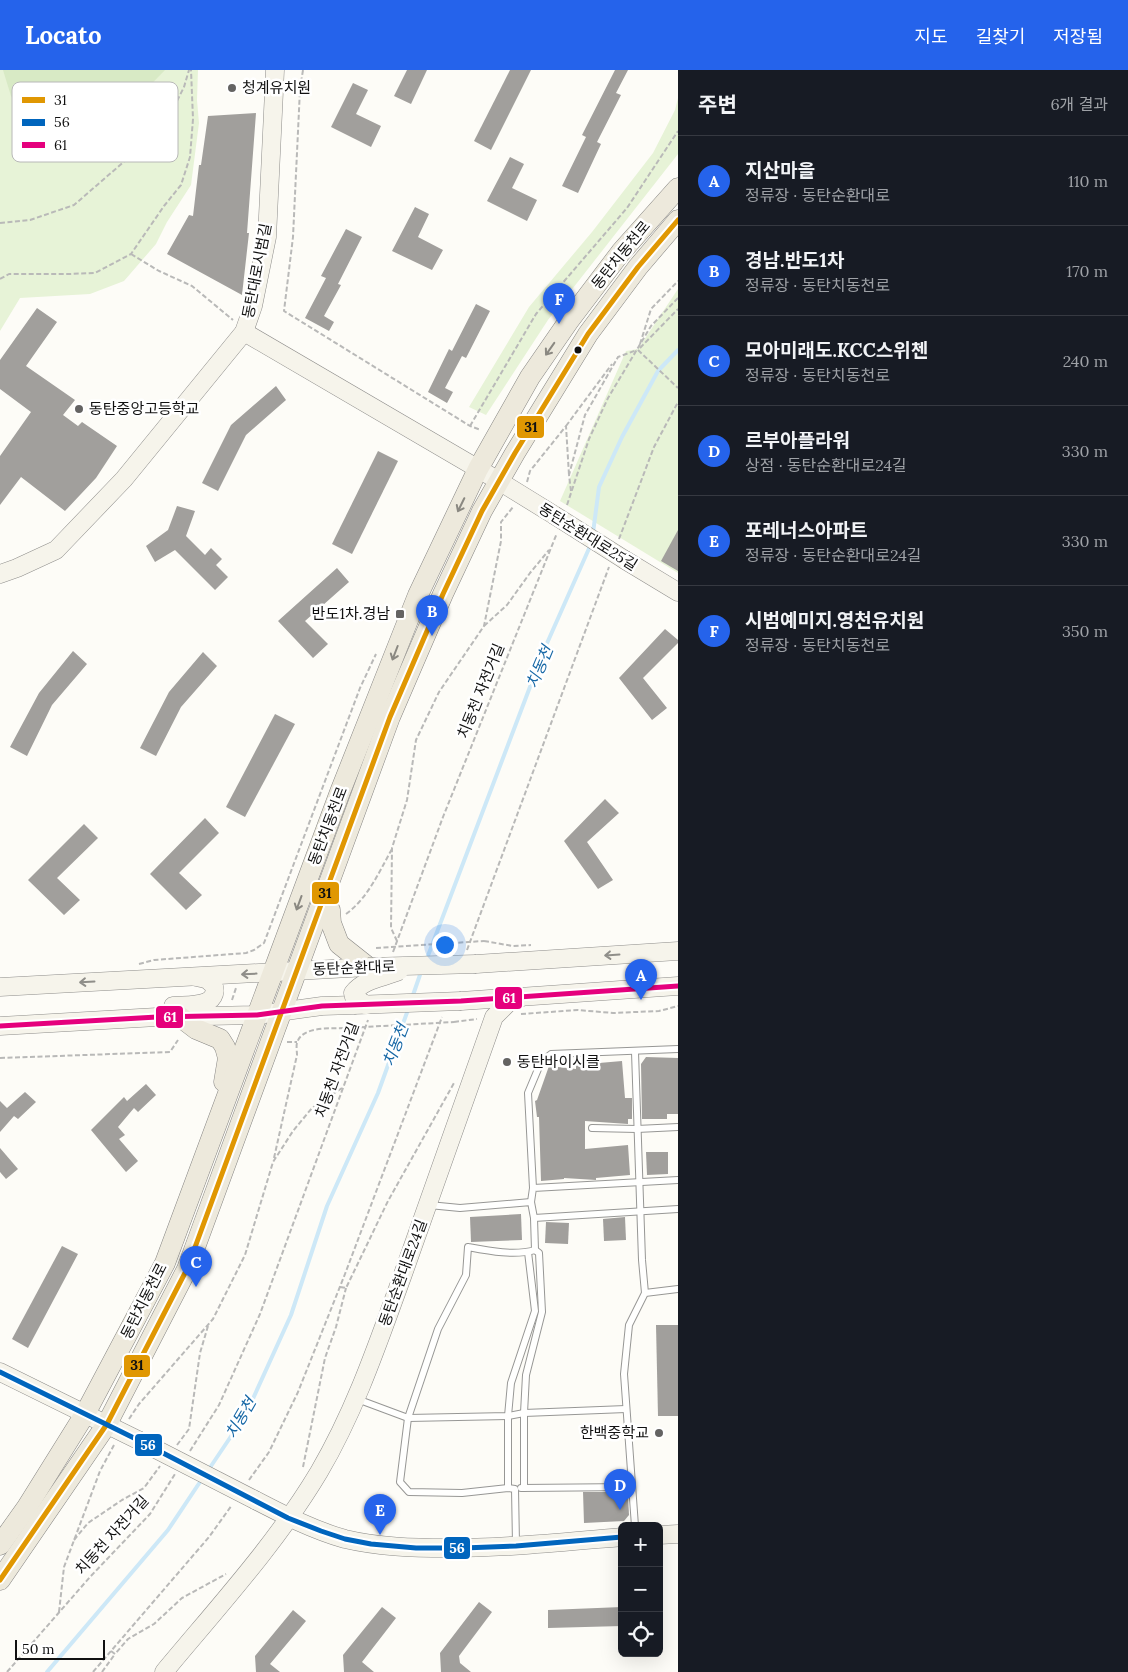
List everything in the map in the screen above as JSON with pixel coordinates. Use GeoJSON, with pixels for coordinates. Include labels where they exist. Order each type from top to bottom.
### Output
{"type":"FeatureCollection","features":[{"type":"Feature","properties":{"kind":"main road","name":"동탄치동천로"},"geometry":{"type":"LineString","coordinates":[[0,1545],[27,1507],[86,1414],[165,1263],[340,792],[418,595],[478,469],[530,377],[568,322],[621,252],[678,188]]}},
{"type":"Feature","properties":{"kind":"main road","name":"동탄치동천로"},"geometry":{"type":"LineString","coordinates":[[0,1580],[114,1428],[187,1269],[390,717],[443,594],[482,511],[588,334],[638,267],[678,220]]}},
{"type":"Feature","properties":{"kind":"main road"},"geometry":{"type":"LineString","coordinates":[[323,899],[330,910],[331,923],[338,944],[368,967]]}},
{"type":"Feature","properties":{"kind":"main road"},"geometry":{"type":"LineString","coordinates":[[179,1016],[196,1028],[220,1039],[225,1047],[228,1058],[223,1080],[228,1092]]}},
{"type":"Feature","properties":{"kind":"street","name":"동탄대로시범길"},"geometry":{"type":"LineString","coordinates":[[0,574],[56,550],[124,479],[244,332],[253,306],[267,236],[275,70]]}},
{"type":"Feature","properties":{"kind":"street","name":"동탄순환대로25길"},"geometry":{"type":"LineString","coordinates":[[244,332],[499,481],[617,556],[678,592]]}},
{"type":"Feature","properties":{"kind":"street","name":"동탄순환대로"},"geometry":{"type":"LineString","coordinates":[[0,987],[297,970],[411,966],[471,958],[678,951]]}},
{"type":"Feature","properties":{"kind":"street"},"geometry":{"type":"LineString","coordinates":[[363,1008],[354,997],[353,993],[356,988],[371,980],[390,975],[411,966]]}},
{"type":"Feature","properties":{"kind":"street"},"geometry":{"type":"LineString","coordinates":[[157,1017],[169,1006],[206,1002],[213,997],[215,990],[213,984],[195,976]]}},
{"type":"Feature","properties":{"kind":"street"},"geometry":{"type":"LineString","coordinates":[[0,1026],[157,1017],[257,1014],[322,1006],[363,1008],[678,986]]}},
{"type":"Feature","properties":{"kind":"street"},"geometry":{"type":"LineString","coordinates":[[467,1001],[494,1017],[508,1003],[520,998]]}},
{"type":"Feature","properties":{"kind":"street","name":"동탄순환대로24길"},"geometry":{"type":"LineString","coordinates":[[164,1672],[269,1545],[319,1472],[336,1441],[378,1345],[494,1017]]}},
{"type":"Feature","properties":{"kind":"street"},"geometry":{"type":"LineString","coordinates":[[0,1372],[138,1440],[288,1518],[321,1532],[371,1544],[416,1548],[516,1546],[618,1538]]}},
{"type":"Feature","properties":{"kind":"street"},"geometry":{"type":"LineString","coordinates":[[663,1535],[678,1534]]}},
{"type":"Feature","properties":{"kind":"lane"},"geometry":{"type":"LineString","coordinates":[[516,1546],[508,1416],[511,1383],[535,1311],[531,1251],[534,1218],[531,1202],[533,1188],[528,1093],[541,1062],[551,1054],[678,1049]]}},
{"type":"Feature","properties":{"kind":"lane"},"geometry":{"type":"LineString","coordinates":[[635,1052],[640,1210],[645,1293],[629,1325],[624,1374],[635,1522]]}},
{"type":"Feature","properties":{"kind":"lane"},"geometry":{"type":"LineString","coordinates":[[592,1128],[637,1129],[678,1127]]}},
{"type":"Feature","properties":{"kind":"lane"},"geometry":{"type":"LineString","coordinates":[[533,1188],[678,1180]]}},
{"type":"Feature","properties":{"kind":"lane"},"geometry":{"type":"LineString","coordinates":[[428,1205],[460,1208],[531,1202]]}},
{"type":"Feature","properties":{"kind":"lane"},"geometry":{"type":"LineString","coordinates":[[534,1218],[678,1209]]}},
{"type":"Feature","properties":{"kind":"lane"},"geometry":{"type":"LineString","coordinates":[[524,1488],[526,1375],[542,1312],[540,1253],[468,1248],[466,1275],[438,1329],[408,1418],[400,1482],[409,1492],[462,1493],[524,1488],[631,1487]]}},
{"type":"Feature","properties":{"kind":"lane"},"geometry":{"type":"LineString","coordinates":[[645,1293],[678,1289]]}},
{"type":"Feature","properties":{"kind":"lane"},"geometry":{"type":"LineString","coordinates":[[356,1399],[408,1418],[508,1416],[524,1413],[626,1409]]}},
{"type":"Feature","properties":{"kind":"path"},"geometry":{"type":"LineString","coordinates":[[178,98],[190,70]]}},
{"type":"Feature","properties":{"kind":"path"},"geometry":{"type":"LineString","coordinates":[[0,279],[9,274],[95,273],[131,254],[164,206],[182,185],[190,157],[193,119],[190,70]]}},
{"type":"Feature","properties":{"kind":"path"},"geometry":{"type":"LineString","coordinates":[[303,70],[300,89],[293,237],[284,311],[470,426],[482,431]]}},
{"type":"Feature","properties":{"kind":"path"},"geometry":{"type":"LineString","coordinates":[[470,426],[536,314],[627,208],[678,130]]}},
{"type":"Feature","properties":{"kind":"path"},"geometry":{"type":"LineString","coordinates":[[0,223],[30,220],[74,205],[124,162]]}},
{"type":"Feature","properties":{"kind":"path"},"geometry":{"type":"LineString","coordinates":[[131,254],[159,271],[192,286],[222,310],[244,332]]}},
{"type":"Feature","properties":{"kind":"path"},"geometry":{"type":"LineString","coordinates":[[638,350],[652,309],[678,281]]}},
{"type":"Feature","properties":{"kind":"path","name":"치동천 자전거길"},"geometry":{"type":"LineString","coordinates":[[390,960],[443,817],[551,548],[559,518],[608,398],[651,326],[678,298]]}},
{"type":"Feature","properties":{"kind":"path"},"geometry":{"type":"LineString","coordinates":[[484,626],[501,541],[501,522],[522,496],[530,471],[618,357],[638,350],[678,309]]}},
{"type":"Feature","properties":{"kind":"path"},"geometry":{"type":"LineString","coordinates":[[638,350],[678,388]]}},
{"type":"Feature","properties":{"kind":"path"},"geometry":{"type":"LineString","coordinates":[[569,475],[585,415],[618,357]]}},
{"type":"Feature","properties":{"kind":"path"},"geometry":{"type":"LineString","coordinates":[[471,958],[617,556],[654,447],[678,402]]}},
{"type":"Feature","properties":{"kind":"path"},"geometry":{"type":"LineString","coordinates":[[566,426],[571,492]]}},
{"type":"Feature","properties":{"kind":"path"},"geometry":{"type":"LineString","coordinates":[[345,914],[366,895],[392,848],[406,800],[416,740],[439,692],[484,626],[506,605],[551,548]]}},
{"type":"Feature","properties":{"kind":"path"},"geometry":{"type":"LineString","coordinates":[[137,964],[154,960],[246,953],[264,943],[360,688],[377,652]]}},
{"type":"Feature","properties":{"kind":"path"},"geometry":{"type":"LineString","coordinates":[[392,848],[392,928],[397,941]]}},
{"type":"Feature","properties":{"kind":"path"},"geometry":{"type":"LineString","coordinates":[[376,948],[484,941],[514,946],[533,944]]}},
{"type":"Feature","properties":{"kind":"path"},"geometry":{"type":"LineString","coordinates":[[317,1030],[322,1006]]}},
{"type":"Feature","properties":{"kind":"path"},"geometry":{"type":"LineString","coordinates":[[59,1612],[64,1567],[114,1428],[138,1404],[213,1318],[245,1255],[273,1162],[297,1055],[297,1042],[302,1036],[317,1030],[454,1022],[578,1010],[613,1013],[659,1011],[678,1006]]}},
{"type":"Feature","properties":{"kind":"path","name":"치동천 자전거길"},"geometry":{"type":"LineString","coordinates":[[186,1456],[218,1404],[260,1314],[343,1087],[363,1008]]}},
{"type":"Feature","properties":{"kind":"path"},"geometry":{"type":"LineString","coordinates":[[247,1483],[269,1452],[298,1392],[442,1018]]}},
{"type":"Feature","properties":{"kind":"path"},"geometry":{"type":"LineString","coordinates":[[0,1058],[170,1052],[178,1040]]}},
{"type":"Feature","properties":{"kind":"path"},"geometry":{"type":"LineString","coordinates":[[301,1474],[325,1358],[336,1327],[346,1288],[388,1201],[455,1081]]}},
{"type":"Feature","properties":{"kind":"path"},"geometry":{"type":"LineString","coordinates":[[273,1162],[293,1131],[312,1108],[343,1087]]}},
{"type":"Feature","properties":{"kind":"path"},"geometry":{"type":"LineString","coordinates":[[340,1287],[346,1288]]}},
{"type":"Feature","properties":{"kind":"path","name":"치동천 자전거길"},"geometry":{"type":"LineString","coordinates":[[7,1672],[90,1577],[150,1514],[176,1473]]}},
{"type":"Feature","properties":{"kind":"path"},"geometry":{"type":"LineString","coordinates":[[93,1672],[209,1537],[236,1499]]}},
{"type":"Feature","properties":{"kind":"path"},"geometry":{"type":"LineString","coordinates":[[102,1672],[128,1639],[154,1624],[182,1598],[228,1572]]}},
{"type":"Feature","properties":{"kind":"path"},"geometry":{"type":"LineString","coordinates":[[111,1651],[115,1654]]}},
{"type":"Feature","properties":{"kind":"green space"},"geometry":{"type":"Polygon","coordinates":[[[0,70],[198,70],[197,100],[199,123],[191,185],[167,222],[156,244],[124,281],[90,294],[20,298],[0,331],[0,70]]]}},
{"type":"Feature","properties":{"kind":"green space"},"geometry":{"type":"Polygon","coordinates":[[[3,70],[165,70],[153,82],[12,82],[12,97],[3,70]]]}},
{"type":"Feature","properties":{"kind":"green space"},"geometry":{"type":"Polygon","coordinates":[[[678,98],[678,154],[548,320],[486,415],[469,407],[529,307],[592,232],[653,153],[675,110],[678,98]]]}},
{"type":"Feature","properties":{"kind":"green space"},"geometry":{"type":"Polygon","coordinates":[[[678,289],[678,573],[560,501],[626,351],[638,349],[678,289]]]}},
{"type":"Feature","properties":{"kind":"building"},"geometry":{"type":"Polygon","coordinates":[[[407,70],[427,70],[411,104],[394,96],[407,70]]]}},
{"type":"Feature","properties":{"kind":"building"},"geometry":{"type":"Polygon","coordinates":[[[510,70],[531,70],[491,150],[474,141],[510,70]]]}},
{"type":"Feature","properties":{"kind":"building"},"geometry":{"type":"Polygon","coordinates":[[[615,70],[628,70],[616,93],[621,95],[597,142],[601,144],[578,193],[562,186],[586,137],[582,135],[615,70]]]}},
{"type":"Feature","properties":{"kind":"building"},"geometry":{"type":"Polygon","coordinates":[[[353,83],[368,90],[356,114],[381,126],[371,147],[331,127],[353,83]]]}},
{"type":"Feature","properties":{"kind":"building"},"geometry":{"type":"Polygon","coordinates":[[[256,113],[247,233],[249,233],[242,295],[167,254],[189,215],[193,216],[199,165],[201,165],[208,116],[256,113]]]}},
{"type":"Feature","properties":{"kind":"building"},"geometry":{"type":"Polygon","coordinates":[[[510,157],[524,164],[512,188],[537,200],[527,221],[487,201],[510,157]]]}},
{"type":"Feature","properties":{"kind":"building"},"geometry":{"type":"Polygon","coordinates":[[[415,207],[429,214],[418,237],[443,250],[432,270],[392,251],[415,207]]]}},
{"type":"Feature","properties":{"kind":"building"},"geometry":{"type":"Polygon","coordinates":[[[346,229],[362,237],[338,284],[341,285],[324,316],[334,322],[329,331],[305,318],[326,278],[321,276],[346,229]]]}},
{"type":"Feature","properties":{"kind":"building"},"geometry":{"type":"Polygon","coordinates":[[[476,304],[490,311],[466,358],[462,356],[445,388],[453,392],[447,403],[428,392],[449,349],[452,351],[476,304]]]}},
{"type":"Feature","properties":{"kind":"building"},"geometry":{"type":"Polygon","coordinates":[[[37,308],[57,322],[26,366],[75,400],[63,415],[78,426],[82,422],[117,446],[96,478],[65,511],[21,477],[0,505],[0,456],[31,412],[0,389],[0,360],[37,308]]]}},
{"type":"Feature","properties":{"kind":"building"},"geometry":{"type":"Polygon","coordinates":[[[276,386],[286,400],[246,435],[218,491],[202,483],[231,425],[276,386]]]}},
{"type":"Feature","properties":{"kind":"building"},"geometry":{"type":"Polygon","coordinates":[[[378,451],[398,461],[352,554],[332,544],[378,451]]]}},
{"type":"Feature","properties":{"kind":"building"},"geometry":{"type":"Polygon","coordinates":[[[177,506],[195,511],[186,536],[205,555],[211,548],[222,559],[216,565],[228,577],[215,590],[175,550],[155,562],[146,546],[168,530],[177,506]]]}},
{"type":"Feature","properties":{"kind":"building"},"geometry":{"type":"Polygon","coordinates":[[[678,530],[678,571],[661,561],[678,530]]]}},
{"type":"Feature","properties":{"kind":"building"},"geometry":{"type":"Polygon","coordinates":[[[337,568],[349,582],[305,621],[328,644],[313,658],[278,621],[337,568]]]}},
{"type":"Feature","properties":{"kind":"building"},"geometry":{"type":"Polygon","coordinates":[[[665,629],[678,640],[678,643],[643,678],[667,708],[652,720],[619,678],[665,629]]]}},
{"type":"Feature","properties":{"kind":"building"},"geometry":{"type":"Polygon","coordinates":[[[73,651],[87,664],[52,705],[27,756],[10,747],[39,693],[73,651]]]}},
{"type":"Feature","properties":{"kind":"building"},"geometry":{"type":"Polygon","coordinates":[[[203,652],[217,666],[181,707],[156,756],[140,748],[169,692],[203,652]]]}},
{"type":"Feature","properties":{"kind":"building"},"geometry":{"type":"Polygon","coordinates":[[[275,714],[295,724],[245,817],[226,807],[275,714]]]}},
{"type":"Feature","properties":{"kind":"building"},"geometry":{"type":"Polygon","coordinates":[[[605,799],[619,813],[587,842],[613,880],[598,889],[564,841],[605,799]]]}},
{"type":"Feature","properties":{"kind":"building"},"geometry":{"type":"Polygon","coordinates":[[[205,818],[219,833],[179,873],[202,895],[186,910],[150,874],[205,818]]]}},
{"type":"Feature","properties":{"kind":"building"},"geometry":{"type":"Polygon","coordinates":[[[84,824],[98,838],[57,878],[80,900],[64,915],[28,880],[84,824]]]}},
{"type":"Feature","properties":{"kind":"building"},"geometry":{"type":"Polygon","coordinates":[[[646,1057],[678,1058],[678,1114],[667,1114],[667,1119],[642,1119],[641,1064],[646,1057]]]}},
{"type":"Feature","properties":{"kind":"building"},"geometry":{"type":"Polygon","coordinates":[[[622,1061],[625,1098],[632,1098],[632,1119],[628,1119],[628,1124],[585,1121],[585,1149],[628,1145],[630,1175],[596,1178],[596,1180],[564,1178],[541,1181],[539,1117],[537,1117],[535,1101],[549,1066],[576,1069],[576,1065],[622,1061]]]}},
{"type":"Feature","properties":{"kind":"building"},"geometry":{"type":"Polygon","coordinates":[[[146,1084],[156,1095],[138,1112],[134,1108],[118,1127],[125,1135],[119,1139],[138,1161],[126,1172],[91,1130],[124,1097],[127,1101],[146,1084]]]}},
{"type":"Feature","properties":{"kind":"building"},"geometry":{"type":"Polygon","coordinates":[[[25,1092],[36,1102],[18,1119],[14,1116],[0,1132],[0,1101],[7,1108],[25,1092]]]}},
{"type":"Feature","properties":{"kind":"building"},"geometry":{"type":"Polygon","coordinates":[[[0,1148],[18,1169],[6,1179],[0,1172],[0,1148]]]}},
{"type":"Feature","properties":{"kind":"building"},"geometry":{"type":"Polygon","coordinates":[[[646,1152],[668,1152],[668,1174],[647,1175],[646,1152]]]}},
{"type":"Feature","properties":{"kind":"building"},"geometry":{"type":"Polygon","coordinates":[[[521,1214],[522,1240],[471,1242],[470,1217],[521,1214]]]}},
{"type":"Feature","properties":{"kind":"building"},"geometry":{"type":"Polygon","coordinates":[[[625,1217],[626,1240],[604,1241],[603,1219],[625,1217]]]}},
{"type":"Feature","properties":{"kind":"building"},"geometry":{"type":"Polygon","coordinates":[[[546,1222],[569,1223],[568,1244],[545,1243],[546,1222]]]}},
{"type":"Feature","properties":{"kind":"building"},"geometry":{"type":"Polygon","coordinates":[[[62,1246],[78,1254],[28,1348],[12,1339],[62,1246]]]}},
{"type":"Feature","properties":{"kind":"building"},"geometry":{"type":"Polygon","coordinates":[[[656,1325],[678,1325],[678,1416],[658,1416],[656,1325]]]}},
{"type":"Feature","properties":{"kind":"building"},"geometry":{"type":"Polygon","coordinates":[[[583,1492],[623,1492],[628,1496],[629,1515],[624,1521],[584,1523],[583,1492]]]}},
{"type":"Feature","properties":{"kind":"building"},"geometry":{"type":"Polygon","coordinates":[[[479,1602],[492,1612],[459,1656],[460,1663],[471,1672],[441,1672],[440,1653],[479,1602]]]}},
{"type":"Feature","properties":{"kind":"building"},"geometry":{"type":"Polygon","coordinates":[[[382,1607],[396,1618],[362,1662],[374,1672],[344,1672],[343,1655],[382,1607]]]}},
{"type":"Feature","properties":{"kind":"building"},"geometry":{"type":"Polygon","coordinates":[[[618,1607],[618,1626],[548,1628],[548,1610],[618,1607]]]}},
{"type":"Feature","properties":{"kind":"building"},"geometry":{"type":"Polygon","coordinates":[[[293,1610],[306,1621],[270,1664],[280,1672],[256,1672],[255,1656],[293,1610]]]}},
{"type":"Feature","properties":{"kind":"waterway","name":"치동천"},"geometry":{"type":"LineString","coordinates":[[593,533],[599,487],[622,437],[658,371],[678,350]]}},
{"type":"Feature","properties":{"kind":"waterway","name":"치동천"},"geometry":{"type":"LineString","coordinates":[[426,961],[544,650],[591,544]]}},
{"type":"Feature","properties":{"kind":"waterway","name":"치동천"},"geometry":{"type":"LineString","coordinates":[[412,998],[422,969]]}},
{"type":"Feature","properties":{"kind":"waterway","name":"치동천"},"geometry":{"type":"LineString","coordinates":[[207,1472],[246,1414],[291,1315],[327,1206],[378,1093],[409,1007]]}},
{"type":"Feature","properties":{"kind":"waterway","name":"치동천"},"geometry":{"type":"LineString","coordinates":[[47,1672],[168,1530],[202,1479]]}},
{"type":"Feature","properties":{"kind":"transit line","name":"31"},"geometry":{"type":"LineString","coordinates":[[0,1580],[107,1424],[187,1269],[390,717],[443,594],[482,511],[588,334],[638,267],[678,220]]}},
{"type":"Feature","properties":{"kind":"transit line","name":"61"},"geometry":{"type":"LineString","coordinates":[[0,1026],[157,1017],[257,1015],[322,1006],[461,1001],[678,986]]}},
{"type":"Feature","properties":{"kind":"transit line","name":"56"},"geometry":{"type":"LineString","coordinates":[[0,1372],[138,1440],[288,1518],[345,1539],[371,1544],[416,1548],[463,1548],[516,1546],[618,1537]]}},
{"type":"Feature","properties":{"kind":"place","name":"청계유치원"},"geometry":{"type":"Point","coordinates":[232,88]}},
{"type":"Feature","properties":{"kind":"place","name":"시범예미지.영천유치원"},"geometry":{"type":"Point","coordinates":[559,324]}},
{"type":"Feature","properties":{"kind":"place","name":"동탄중앙고등학교"},"geometry":{"type":"Point","coordinates":[79,409]}},
{"type":"Feature","properties":{"kind":"place","name":"반도1차.경남"},"geometry":{"type":"Point","coordinates":[400,614]}},
{"type":"Feature","properties":{"kind":"place","name":"경남.반도1차"},"geometry":{"type":"Point","coordinates":[432,636]}},
{"type":"Feature","properties":{"kind":"place","name":"지산마을"},"geometry":{"type":"Point","coordinates":[641,1000]}},
{"type":"Feature","properties":{"kind":"place","name":"동탄바이시클"},"geometry":{"type":"Point","coordinates":[507,1062]}},
{"type":"Feature","properties":{"kind":"place","name":"모아미래도.KCC스위첸"},"geometry":{"type":"Point","coordinates":[196,1287]}},
{"type":"Feature","properties":{"kind":"place","name":"한백중학교"},"geometry":{"type":"Point","coordinates":[659,1433]}},
{"type":"Feature","properties":{"kind":"place","name":"르부아플라워"},"geometry":{"type":"Point","coordinates":[620,1510]}},
{"type":"Feature","properties":{"kind":"place","name":"포레너스아파트"},"geometry":{"type":"Point","coordinates":[380,1535]}}]}
